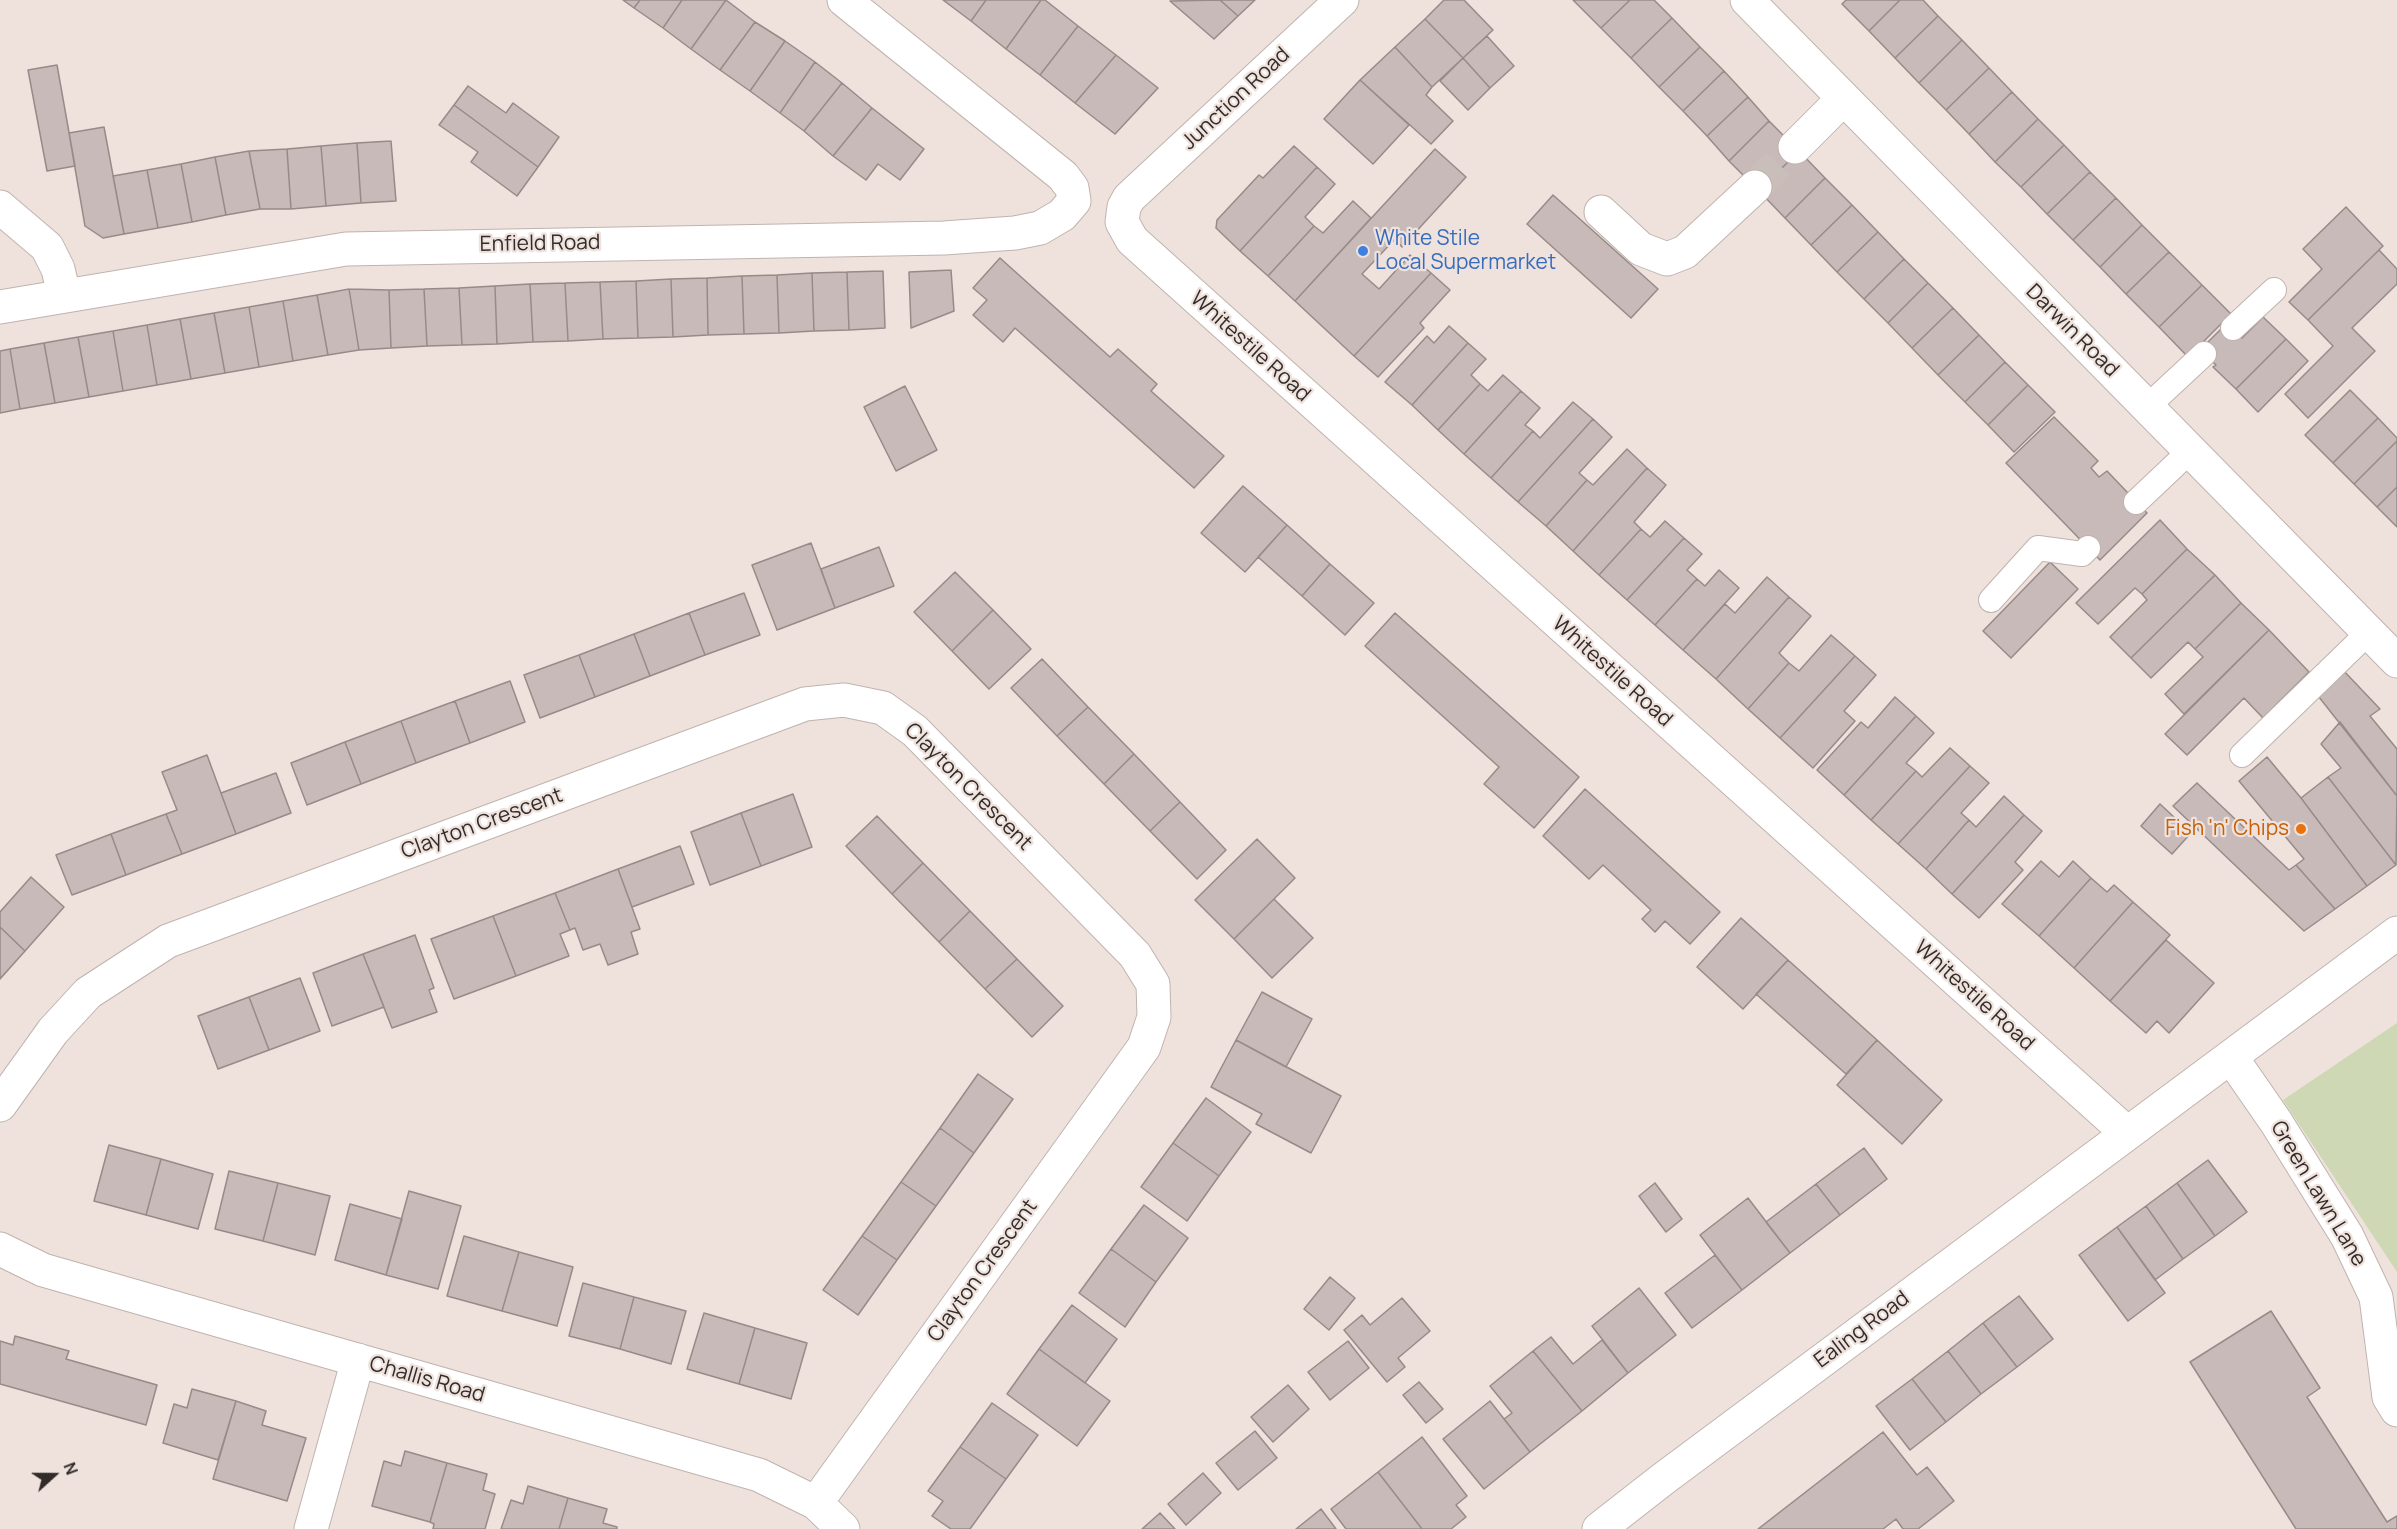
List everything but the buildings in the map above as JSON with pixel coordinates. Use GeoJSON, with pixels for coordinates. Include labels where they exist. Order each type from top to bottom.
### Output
{"type":"FeatureCollection","features":[{"type":"Feature","properties":{"kind":"street","name":"Enfield Road"},"geometry":{"type":"LineString","coordinates":[[0,308],[64,295],[346,249],[510,244],[944,238],[1015,233],[1040,228],[1062,215],[1074,201],[1072,188],[1063,176],[844,0]]}},
{"type":"Feature","properties":{"kind":"street","name":"Junction Road"},"geometry":{"type":"LineString","coordinates":[[1129,198],[1342,0]]}},
{"type":"Feature","properties":{"kind":"street","name":"Darwin Road"},"geometry":{"type":"LineString","coordinates":[[1747,0],[2397,661]]}},
{"type":"Feature","properties":{"kind":"street"},"geometry":{"type":"LineString","coordinates":[[1795,147],[1843,99]]}},
{"type":"Feature","properties":{"kind":"street"},"geometry":{"type":"LineString","coordinates":[[1601,212],[1641,249],[1666,259],[1685,252],[1755,187]]}},
{"type":"Feature","properties":{"kind":"street","name":"Whitestile Road"},"geometry":{"type":"LineString","coordinates":[[1129,198],[1124,207],[1122,222],[1132,240],[2127,1133]]}},
{"type":"Feature","properties":{"kind":"street"},"geometry":{"type":"LineString","coordinates":[[0,207],[46,247],[58,269],[64,295]]}},
{"type":"Feature","properties":{"kind":"street","name":"Clayton Crescent"},"geometry":{"type":"LineString","coordinates":[[0,1105],[53,1031],[88,993],[168,941],[805,704],[844,699],[883,708],[915,731],[1135,955],[1153,984],[1154,1017],[1144,1047],[816,1503]]}},
{"type":"Feature","properties":{"kind":"street","name":"Ealing Road"},"geometry":{"type":"LineString","coordinates":[[1599,1529],[2397,933]]}},
{"type":"Feature","properties":{"kind":"street","name":"Green Lawn Lane"},"geometry":{"type":"LineString","coordinates":[[2231,1057],[2276,1122],[2347,1236],[2376,1297],[2389,1397],[2397,1410]]}},
{"type":"Feature","properties":{"kind":"street","name":"Challis Road"},"geometry":{"type":"LineString","coordinates":[[0,1249],[43,1270],[759,1475],[816,1503],[843,1529]]}},
{"type":"Feature","properties":{"kind":"street"},"geometry":{"type":"LineString","coordinates":[[311,1529],[358,1360]]}},
{"type":"Feature","properties":{"kind":"lane"},"geometry":{"type":"LineString","coordinates":[[2233,328],[2274,290]]}},
{"type":"Feature","properties":{"kind":"lane"},"geometry":{"type":"LineString","coordinates":[[2147,407],[2204,354]]}},
{"type":"Feature","properties":{"kind":"lane"},"geometry":{"type":"LineString","coordinates":[[2136,502],[2190,451]]}},
{"type":"Feature","properties":{"kind":"lane"},"geometry":{"type":"LineString","coordinates":[[1991,600],[2038,548],[2082,554],[2088,548]]}},
{"type":"Feature","properties":{"kind":"lane"},"geometry":{"type":"LineString","coordinates":[[2242,755],[2368,633]]}},
{"type":"Feature","properties":{"kind":"green space"},"geometry":{"type":"Polygon","coordinates":[[[2397,1023],[2397,1272],[2283,1100],[2397,1023]]]}},
{"type":"Feature","properties":{"kind":"tunnel"},"geometry":{"type":"LineString","coordinates":[[1755,187],[1795,147]]}},
{"type":"Feature","properties":{"kind":"place","name":"White Stile Local Supermarket"},"geometry":{"type":"Point","coordinates":[1363,251]}},
{"type":"Feature","properties":{"kind":"place","name":"Fish 'n' Chips"},"geometry":{"type":"Point","coordinates":[2301,829]}}]}
